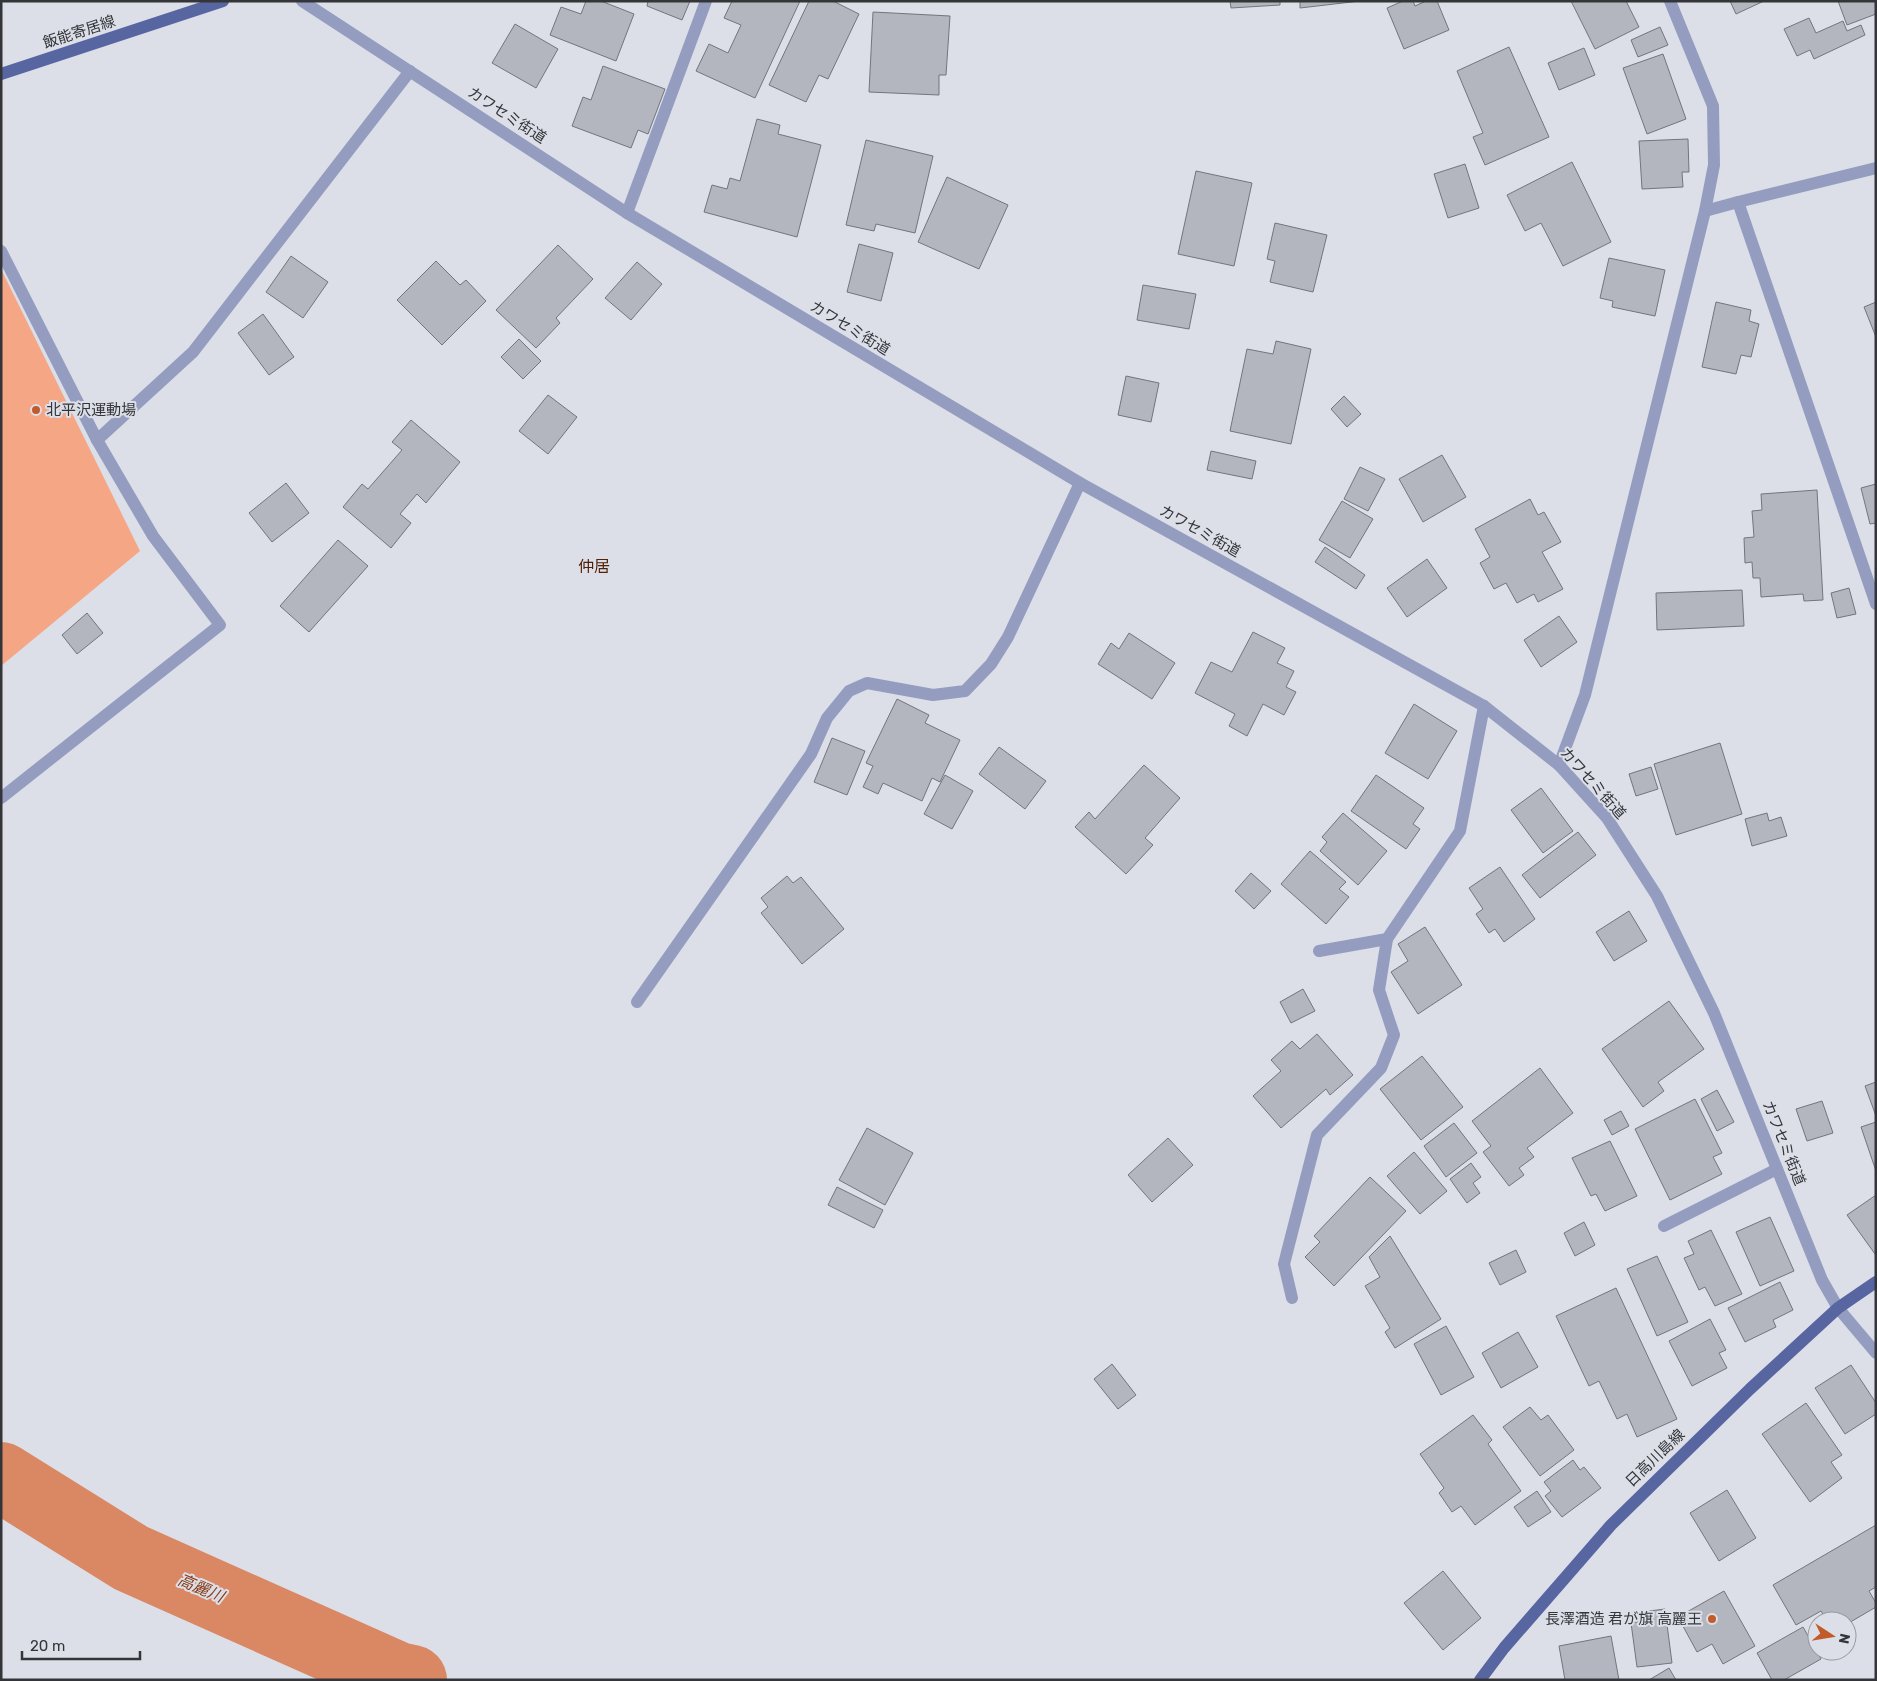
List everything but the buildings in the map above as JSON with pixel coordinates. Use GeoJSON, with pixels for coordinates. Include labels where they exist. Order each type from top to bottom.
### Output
{"type":"FeatureCollection","features":[{"type":"Feature","properties":{"kind":"main road","name":"飯能寄居線"},"geometry":{"type":"LineString","coordinates":[[1,74],[223,1]]}},
{"type":"Feature","properties":{"kind":"main road","name":"日高川島線"},"geometry":{"type":"LineString","coordinates":[[1480,1680],[1504,1648],[1611,1525],[1750,1389],[1838,1308],[1876,1282]]}},
{"type":"Feature","properties":{"kind":"street","name":"カワセミ街道"},"geometry":{"type":"LineString","coordinates":[[302,1],[627,214],[1080,483],[1484,706],[1559,765],[1607,818],[1657,896],[1714,1013],[1822,1280],[1838,1308],[1876,1353]]}},
{"type":"Feature","properties":{"kind":"street"},"geometry":{"type":"LineString","coordinates":[[627,214],[706,1]]}},
{"type":"Feature","properties":{"kind":"street"},"geometry":{"type":"LineString","coordinates":[[1559,765],[1585,695],[1705,211],[1714,165],[1713,106],[1670,1]]}},
{"type":"Feature","properties":{"kind":"street"},"geometry":{"type":"LineString","coordinates":[[97,440],[193,352],[410,71]]}},
{"type":"Feature","properties":{"kind":"street"},"geometry":{"type":"LineString","coordinates":[[1705,211],[1876,168]]}},
{"type":"Feature","properties":{"kind":"street"},"geometry":{"type":"LineString","coordinates":[[1738,202],[1876,604]]}},
{"type":"Feature","properties":{"kind":"street"},"geometry":{"type":"LineString","coordinates":[[1,251],[97,440],[153,536],[220,626],[1,798]]}},
{"type":"Feature","properties":{"kind":"street"},"geometry":{"type":"LineString","coordinates":[[637,1002],[811,754],[827,718],[849,691],[867,682],[933,695],[965,691],[991,664],[1008,637],[1080,483]]}},
{"type":"Feature","properties":{"kind":"street"},"geometry":{"type":"LineString","coordinates":[[1292,1298],[1284,1264],[1317,1135],[1381,1068],[1394,1035],[1379,990],[1387,939],[1460,831],[1484,706]]}},
{"type":"Feature","properties":{"kind":"street"},"geometry":{"type":"LineString","coordinates":[[1319,952],[1387,939]]}},
{"type":"Feature","properties":{"kind":"street"},"geometry":{"type":"LineString","coordinates":[[1664,1226],[1777,1169]]}},
{"type":"Feature","properties":{"kind":"shaded area","name":"北平沢運動場"},"geometry":{"type":"Polygon","coordinates":[[[1,269],[140,551],[1,666],[1,269]]]}},
{"type":"Feature","properties":{"kind":"waterway","name":"高麗川"},"geometry":{"type":"LineString","coordinates":[[1,1477],[131,1558],[398,1677],[412,1680]]}},
{"type":"Feature","properties":{"kind":"place","name":"北平沢運動場"},"geometry":{"type":"Point","coordinates":[36,410]}},
{"type":"Feature","properties":{"kind":"place","name":"長澤酒造 君が旗 高麗王"},"geometry":{"type":"Point","coordinates":[1712,1619]}},
{"type":"Feature","properties":{"kind":"district","name":"仲居"},"geometry":{"type":"Point","coordinates":[594,566]}}]}
